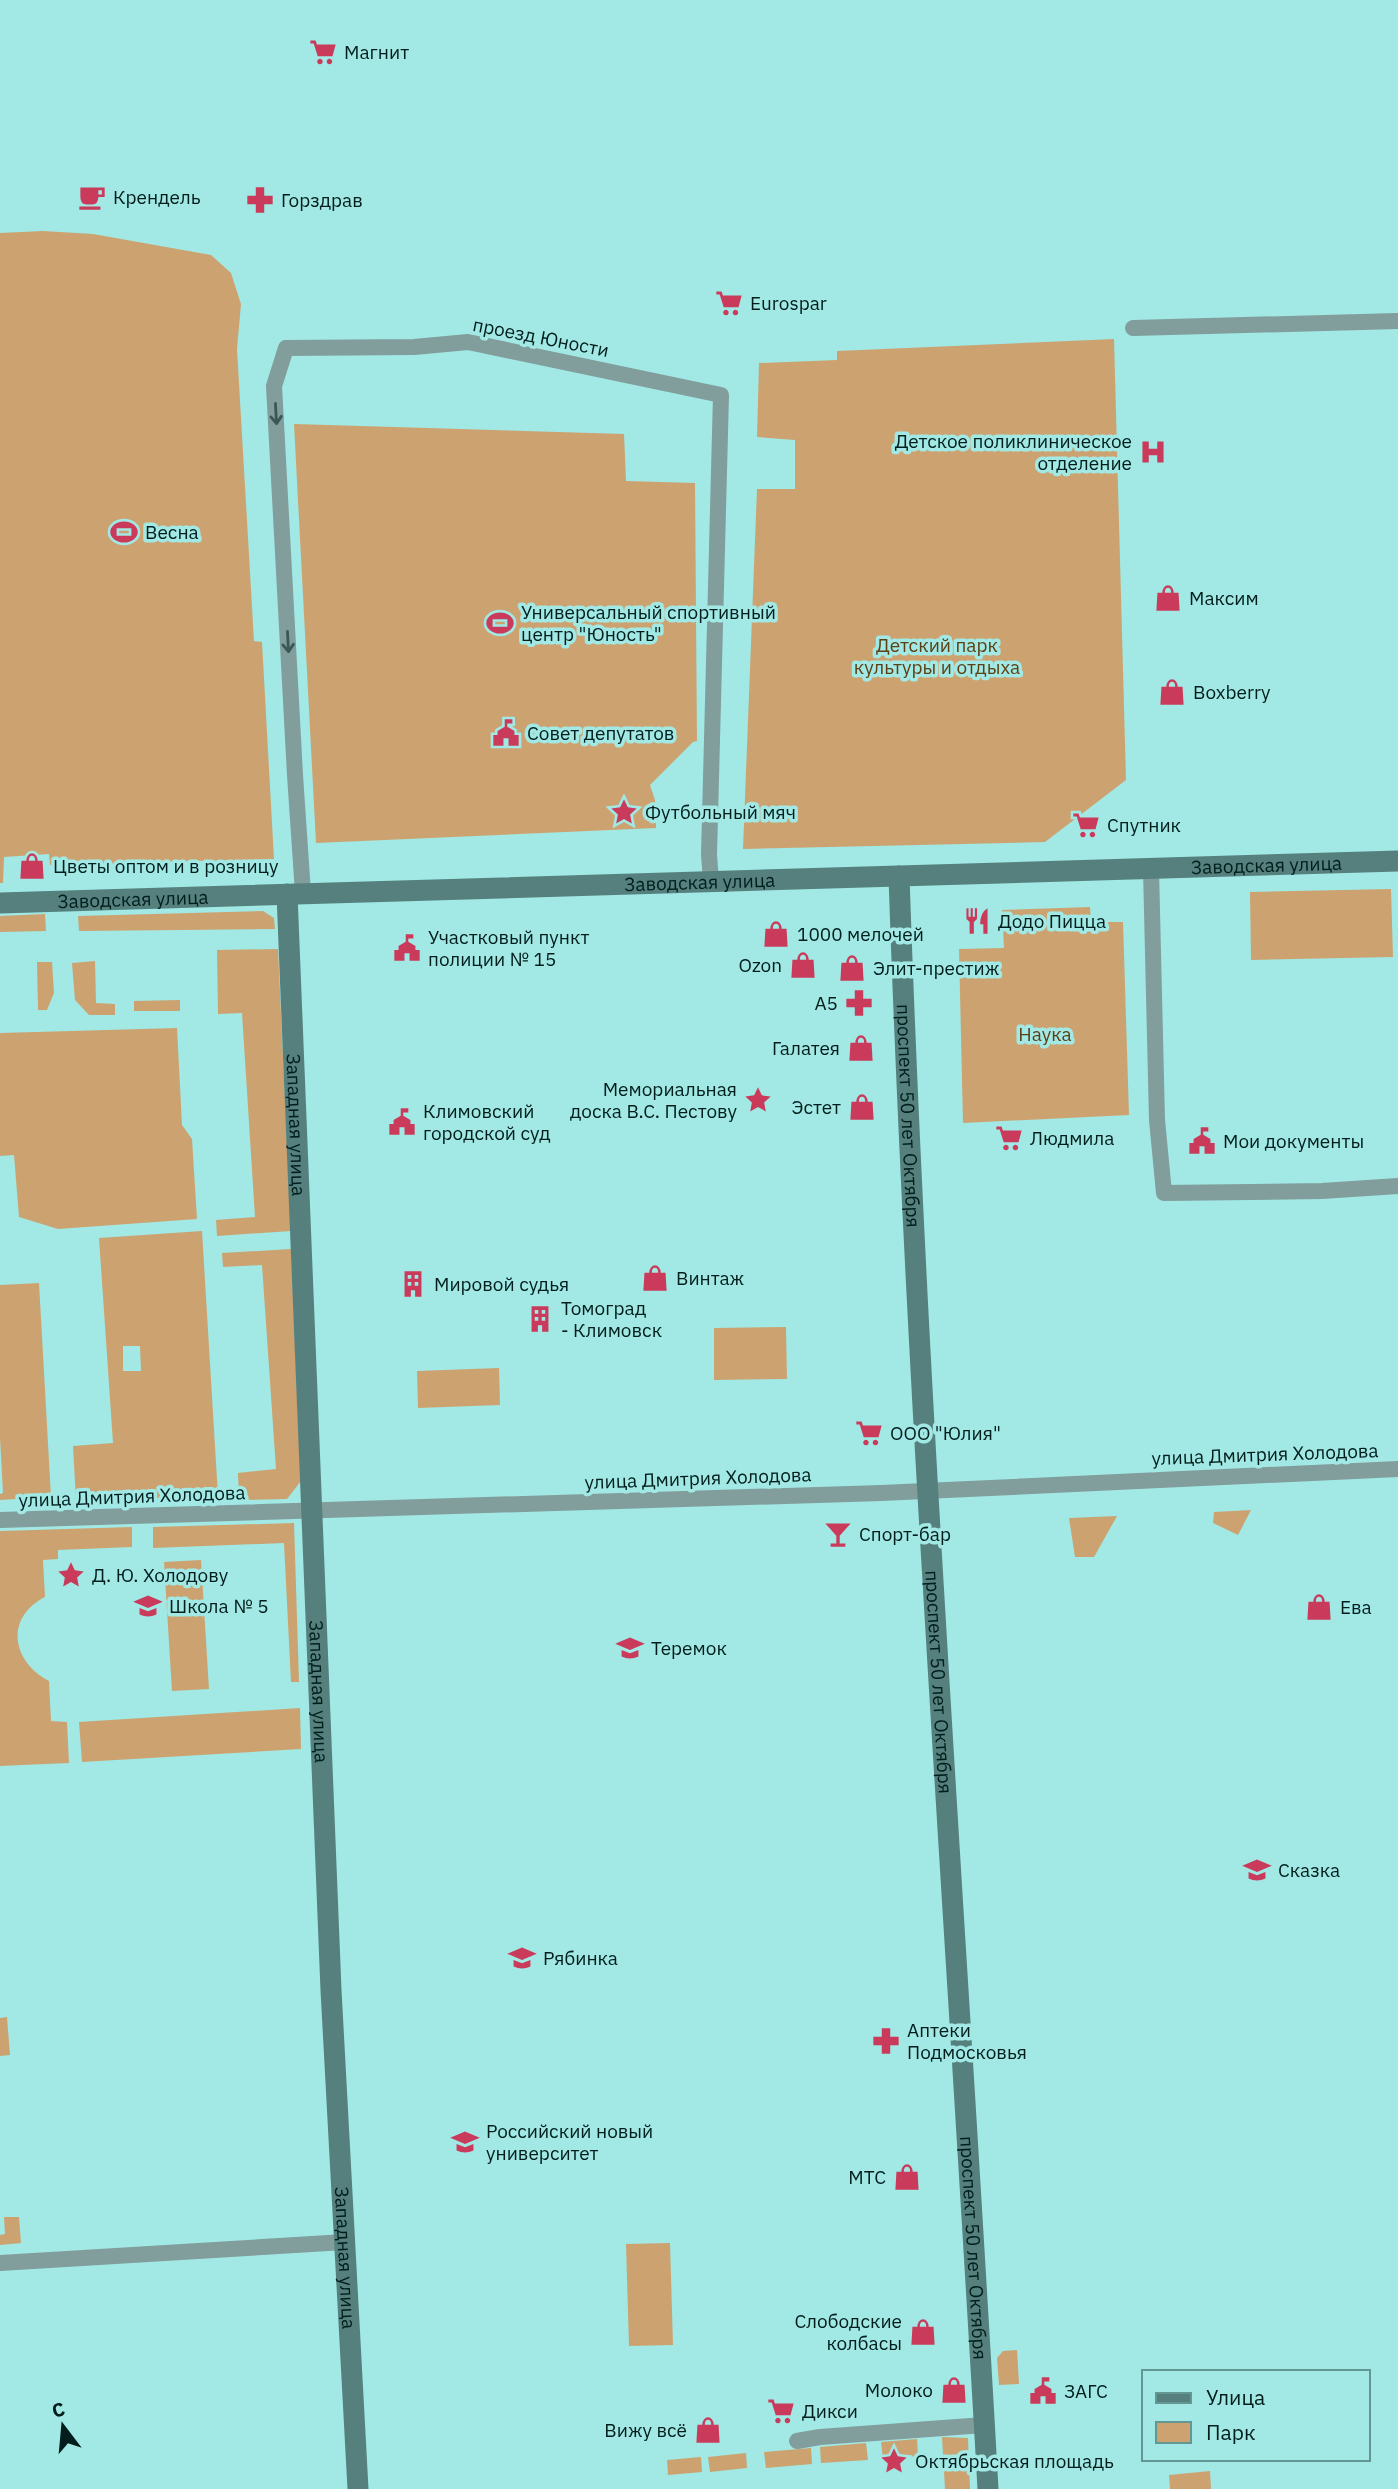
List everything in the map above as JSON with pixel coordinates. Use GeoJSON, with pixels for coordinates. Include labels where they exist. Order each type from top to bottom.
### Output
{"type":"FeatureCollection","features":[{"type":"Feature","properties":{"kind":"main road","name":"Заводская улица"},"geometry":{"type":"LineString","coordinates":[[0,903],[1398,861]]}},
{"type":"Feature","properties":{"kind":"main road","name":"проспект 50 лет Октября"},"geometry":{"type":"LineString","coordinates":[[899,876],[912,1208],[988,2489]]}},
{"type":"Feature","properties":{"kind":"main road","name":"Западная улица"},"geometry":{"type":"LineString","coordinates":[[295,893],[312,1511],[331,1990],[358,2489]]}},
{"type":"Feature","properties":{"kind":"street"},"geometry":{"type":"LineString","coordinates":[[1133,328],[1398,321]]}},
{"type":"Feature","properties":{"kind":"street","name":"проезд Юности"},"geometry":{"type":"LineString","coordinates":[[295,893],[295,775],[274,386],[286,348],[414,347],[468,342],[721,396],[709,855],[712,881]]}},
{"type":"Feature","properties":{"kind":"street"},"geometry":{"type":"LineString","coordinates":[[1151,869],[1157,1120],[1164,1193],[1322,1191],[1398,1186]]}},
{"type":"Feature","properties":{"kind":"street","name":"улица Дмитрия Холодова"},"geometry":{"type":"LineString","coordinates":[[0,1520],[928,1490],[1398,1469]]}},
{"type":"Feature","properties":{"kind":"street"},"geometry":{"type":"LineString","coordinates":[[0,2263],[345,2242]]}},
{"type":"Feature","properties":{"kind":"street"},"geometry":{"type":"LineString","coordinates":[[797,2441],[984,2425]]}},
{"type":"Feature","properties":{"kind":"green space","name":"Весна"},"geometry":{"type":"Polygon","coordinates":[[[43,231],[93,234],[211,255],[231,273],[241,304],[237,349],[254,641],[262,642],[274,859],[50,865],[49,854],[4,857],[3,883],[0,883],[0,233],[43,231]]]}},
{"type":"Feature","properties":{"kind":"green space","name":"Детский парк культуры и отдыха"},"geometry":{"type":"Polygon","coordinates":[[[1114,339],[1126,780],[1045,842],[743,849],[757,489],[795,489],[795,440],[757,437],[759,363],[837,360],[837,351],[1114,339]]]}},
{"type":"Feature","properties":{"kind":"green space","name":"Универсальный спортивный центр \"Юность\""},"geometry":{"type":"Polygon","coordinates":[[[294,424],[624,434],[626,481],[695,483],[697,741],[650,785],[655,800],[656,828],[316,843],[294,424]]]}},
{"type":"Feature","properties":{"kind":"green space"},"geometry":{"type":"Polygon","coordinates":[[[1391,889],[1393,957],[1251,960],[1250,892],[1391,889]]]}},
{"type":"Feature","properties":{"kind":"green space","name":"Наука"},"geometry":{"type":"Polygon","coordinates":[[[1090,907],[1091,922],[1123,922],[1129,1115],[963,1123],[959,949],[1004,948],[1002,910],[1090,907]]]}},
{"type":"Feature","properties":{"kind":"green space"},"geometry":{"type":"Polygon","coordinates":[[[263,911],[274,918],[275,929],[79,931],[78,916],[263,911]]]}},
{"type":"Feature","properties":{"kind":"green space"},"geometry":{"type":"Polygon","coordinates":[[[45,914],[46,931],[0,932],[0,916],[45,914]]]}},
{"type":"Feature","properties":{"kind":"green space"},"geometry":{"type":"Polygon","coordinates":[[[278,949],[291,1231],[217,1236],[216,1220],[255,1217],[242,1013],[218,1014],[217,950],[278,949]]]}},
{"type":"Feature","properties":{"kind":"green space"},"geometry":{"type":"Polygon","coordinates":[[[95,961],[96,1003],[115,1004],[115,1015],[89,1015],[75,1000],[72,963],[95,961]]]}},
{"type":"Feature","properties":{"kind":"green space"},"geometry":{"type":"Polygon","coordinates":[[[37,962],[52,962],[54,993],[47,1010],[38,1010],[37,962]]]}},
{"type":"Feature","properties":{"kind":"green space"},"geometry":{"type":"Polygon","coordinates":[[[180,1000],[180,1011],[134,1011],[134,1001],[180,1000]]]}},
{"type":"Feature","properties":{"kind":"green space"},"geometry":{"type":"Polygon","coordinates":[[[177,1028],[182,1125],[192,1139],[197,1219],[58,1229],[19,1217],[14,1155],[0,1156],[0,1033],[177,1028]]]}},
{"type":"Feature","properties":{"kind":"green space"},"geometry":{"type":"Polygon","coordinates":[[[202,1231],[218,1496],[76,1501],[73,1446],[113,1443],[99,1238],[202,1231]],[[123,1346],[123,1371],[141,1371],[140,1346],[123,1346]]]}},
{"type":"Feature","properties":{"kind":"green space"},"geometry":{"type":"Polygon","coordinates":[[[291,1249],[301,1481],[287,1499],[239,1500],[238,1473],[276,1469],[262,1265],[223,1267],[222,1253],[291,1249]]]}},
{"type":"Feature","properties":{"kind":"green space"},"geometry":{"type":"Polygon","coordinates":[[[39,1283],[51,1497],[0,1500],[0,1494],[3,1493],[0,1438],[0,1285],[39,1283]]]}},
{"type":"Feature","properties":{"kind":"green space"},"geometry":{"type":"Polygon","coordinates":[[[786,1327],[787,1379],[714,1380],[714,1328],[786,1327]]]}},
{"type":"Feature","properties":{"kind":"green space"},"geometry":{"type":"Polygon","coordinates":[[[499,1368],[500,1405],[418,1408],[417,1371],[499,1368]]]}},
{"type":"Feature","properties":{"kind":"green space"},"geometry":{"type":"Polygon","coordinates":[[[1251,1510],[1238,1535],[1213,1523],[1214,1512],[1251,1510]]]}},
{"type":"Feature","properties":{"kind":"green space"},"geometry":{"type":"Polygon","coordinates":[[[1117,1516],[1094,1557],[1075,1557],[1069,1518],[1117,1516]]]}},
{"type":"Feature","properties":{"kind":"green space"},"geometry":{"type":"Polygon","coordinates":[[[294,1523],[299,1682],[291,1682],[284,1543],[153,1548],[153,1527],[294,1523]]]}},
{"type":"Feature","properties":{"kind":"green space"},"geometry":{"type":"Polygon","coordinates":[[[132,1527],[132,1547],[58,1550],[58,1559],[43,1560],[45,1597],[23,1616],[18,1628],[18,1640],[27,1663],[49,1681],[51,1721],[67,1722],[69,1763],[0,1766],[0,1531],[132,1527]]]}},
{"type":"Feature","properties":{"kind":"green space"},"geometry":{"type":"Polygon","coordinates":[[[201,1560],[209,1689],[172,1691],[164,1562],[201,1560]]]}},
{"type":"Feature","properties":{"kind":"green space"},"geometry":{"type":"Polygon","coordinates":[[[300,1708],[301,1749],[82,1762],[79,1722],[300,1708]]]}},
{"type":"Feature","properties":{"kind":"green space"},"geometry":{"type":"Polygon","coordinates":[[[7,2017],[10,2055],[0,2056],[0,2018],[7,2017]]]}},
{"type":"Feature","properties":{"kind":"green space"},"geometry":{"type":"Polygon","coordinates":[[[4,2217],[19,2217],[21,2243],[0,2245],[0,2235],[5,2234],[4,2217]]]}},
{"type":"Feature","properties":{"kind":"green space"},"geometry":{"type":"Polygon","coordinates":[[[670,2243],[673,2345],[629,2346],[626,2244],[670,2243]]]}},
{"type":"Feature","properties":{"kind":"green space"},"geometry":{"type":"Polygon","coordinates":[[[1017,2350],[1019,2384],[999,2385],[997,2358],[1003,2351],[1017,2350]]]}},
{"type":"Feature","properties":{"kind":"green space"},"geometry":{"type":"Polygon","coordinates":[[[942,2437],[968,2438],[970,2489],[945,2489],[942,2437]]]}},
{"type":"Feature","properties":{"kind":"green space"},"geometry":{"type":"Polygon","coordinates":[[[917,2439],[918,2456],[883,2459],[881,2442],[917,2439]]]}},
{"type":"Feature","properties":{"kind":"green space"},"geometry":{"type":"Polygon","coordinates":[[[866,2443],[868,2460],[821,2463],[820,2447],[866,2443]]]}},
{"type":"Feature","properties":{"kind":"green space"},"geometry":{"type":"Polygon","coordinates":[[[811,2448],[812,2464],[766,2468],[764,2452],[811,2448]]]}},
{"type":"Feature","properties":{"kind":"green space"},"geometry":{"type":"Polygon","coordinates":[[[746,2453],[747,2468],[710,2472],[708,2457],[746,2453]]]}},
{"type":"Feature","properties":{"kind":"green space"},"geometry":{"type":"Polygon","coordinates":[[[701,2457],[702,2472],[668,2475],[667,2460],[701,2457]]]}},
{"type":"Feature","properties":{"kind":"green space"},"geometry":{"type":"Polygon","coordinates":[[[1210,2471],[1211,2489],[1170,2489],[1169,2475],[1210,2471]]]}},
{"type":"Feature","properties":{"kind":"place","name":"Магнит"},"geometry":{"type":"Point","coordinates":[323,52]}},
{"type":"Feature","properties":{"kind":"place","name":"Крендель"},"geometry":{"type":"Point","coordinates":[92,197]}},
{"type":"Feature","properties":{"kind":"place","name":"Горздрав"},"geometry":{"type":"Point","coordinates":[260,200]}},
{"type":"Feature","properties":{"kind":"place","name":"Eurospar"},"geometry":{"type":"Point","coordinates":[729,303]}},
{"type":"Feature","properties":{"kind":"place","name":"Детское поликлиническое отделение"},"geometry":{"type":"Point","coordinates":[1153,452]}},
{"type":"Feature","properties":{"kind":"place","name":"Весна"},"geometry":{"type":"Point","coordinates":[124,532]}},
{"type":"Feature","properties":{"kind":"place","name":"Максим"},"geometry":{"type":"Point","coordinates":[1168,598]}},
{"type":"Feature","properties":{"kind":"place","name":"Универсальный спортивный центр \"Юность\""},"geometry":{"type":"Point","coordinates":[500,623]}},
{"type":"Feature","properties":{"kind":"place","name":"Boxberry"},"geometry":{"type":"Point","coordinates":[1172,692]}},
{"type":"Feature","properties":{"kind":"place","name":"Совет депутатов"},"geometry":{"type":"Point","coordinates":[506,733]}},
{"type":"Feature","properties":{"kind":"place","name":"Футбольный мяч"},"geometry":{"type":"Point","coordinates":[624,812]}},
{"type":"Feature","properties":{"kind":"place","name":"Спутник"},"geometry":{"type":"Point","coordinates":[1086,825]}},
{"type":"Feature","properties":{"kind":"place","name":"Цветы оптом и в розницу"},"geometry":{"type":"Point","coordinates":[32,866]}},
{"type":"Feature","properties":{"kind":"place","name":"Додо Пицца"},"geometry":{"type":"Point","coordinates":[977,921]}},
{"type":"Feature","properties":{"kind":"place","name":"1000 мелочей"},"geometry":{"type":"Point","coordinates":[776,934]}},
{"type":"Feature","properties":{"kind":"place","name":"Участковый пункт полиции № 15"},"geometry":{"type":"Point","coordinates":[407,948]}},
{"type":"Feature","properties":{"kind":"place","name":"Ozon"},"geometry":{"type":"Point","coordinates":[803,965]}},
{"type":"Feature","properties":{"kind":"place","name":"Элит-престиж"},"geometry":{"type":"Point","coordinates":[852,968]}},
{"type":"Feature","properties":{"kind":"place","name":"А5"},"geometry":{"type":"Point","coordinates":[859,1003]}},
{"type":"Feature","properties":{"kind":"place","name":"Галатея"},"geometry":{"type":"Point","coordinates":[861,1048]}},
{"type":"Feature","properties":{"kind":"place","name":"Мемориальная доска В.С. Пестову"},"geometry":{"type":"Point","coordinates":[758,1100]}},
{"type":"Feature","properties":{"kind":"place","name":"Эстет"},"geometry":{"type":"Point","coordinates":[862,1107]}},
{"type":"Feature","properties":{"kind":"place","name":"Климовский городской суд"},"geometry":{"type":"Point","coordinates":[402,1122]}},
{"type":"Feature","properties":{"kind":"place","name":"Людмила"},"geometry":{"type":"Point","coordinates":[1009,1138]}},
{"type":"Feature","properties":{"kind":"place","name":"Мои документы"},"geometry":{"type":"Point","coordinates":[1202,1141]}},
{"type":"Feature","properties":{"kind":"place","name":"Винтаж"},"geometry":{"type":"Point","coordinates":[655,1278]}},
{"type":"Feature","properties":{"kind":"place","name":"Мировой судья"},"geometry":{"type":"Point","coordinates":[413,1284]}},
{"type":"Feature","properties":{"kind":"place","name":"Томоград - Климовск"},"geometry":{"type":"Point","coordinates":[540,1319]}},
{"type":"Feature","properties":{"kind":"place","name":"ООО \"Юлия\""},"geometry":{"type":"Point","coordinates":[869,1433]}},
{"type":"Feature","properties":{"kind":"place","name":"Спорт-бар"},"geometry":{"type":"Point","coordinates":[838,1534]}},
{"type":"Feature","properties":{"kind":"place","name":"Д. Ю. Холодову"},"geometry":{"type":"Point","coordinates":[71,1575]}},
{"type":"Feature","properties":{"kind":"place","name":"Школа № 5"},"geometry":{"type":"Point","coordinates":[148,1606]}},
{"type":"Feature","properties":{"kind":"place","name":"Ева"},"geometry":{"type":"Point","coordinates":[1319,1607]}},
{"type":"Feature","properties":{"kind":"place","name":"Теремок"},"geometry":{"type":"Point","coordinates":[630,1648]}},
{"type":"Feature","properties":{"kind":"place","name":"Сказка"},"geometry":{"type":"Point","coordinates":[1257,1870]}},
{"type":"Feature","properties":{"kind":"place","name":"Рябинка"},"geometry":{"type":"Point","coordinates":[522,1958]}},
{"type":"Feature","properties":{"kind":"place","name":"Аптеки Подмосковья"},"geometry":{"type":"Point","coordinates":[886,2041]}},
{"type":"Feature","properties":{"kind":"place","name":"Российский новый университет"},"geometry":{"type":"Point","coordinates":[465,2142]}},
{"type":"Feature","properties":{"kind":"place","name":"МТС"},"geometry":{"type":"Point","coordinates":[907,2177]}},
{"type":"Feature","properties":{"kind":"place","name":"Слободские колбасы"},"geometry":{"type":"Point","coordinates":[923,2332]}},
{"type":"Feature","properties":{"kind":"place","name":"Молоко"},"geometry":{"type":"Point","coordinates":[954,2390]}},
{"type":"Feature","properties":{"kind":"place","name":"ЗАГС"},"geometry":{"type":"Point","coordinates":[1043,2391]}},
{"type":"Feature","properties":{"kind":"place","name":"Дикси"},"geometry":{"type":"Point","coordinates":[781,2411]}},
{"type":"Feature","properties":{"kind":"place","name":"Вижу всё"},"geometry":{"type":"Point","coordinates":[708,2430]}},
{"type":"Feature","properties":{"kind":"place","name":"Октябрьская площадь"},"geometry":{"type":"Point","coordinates":[894,2461]}}]}
